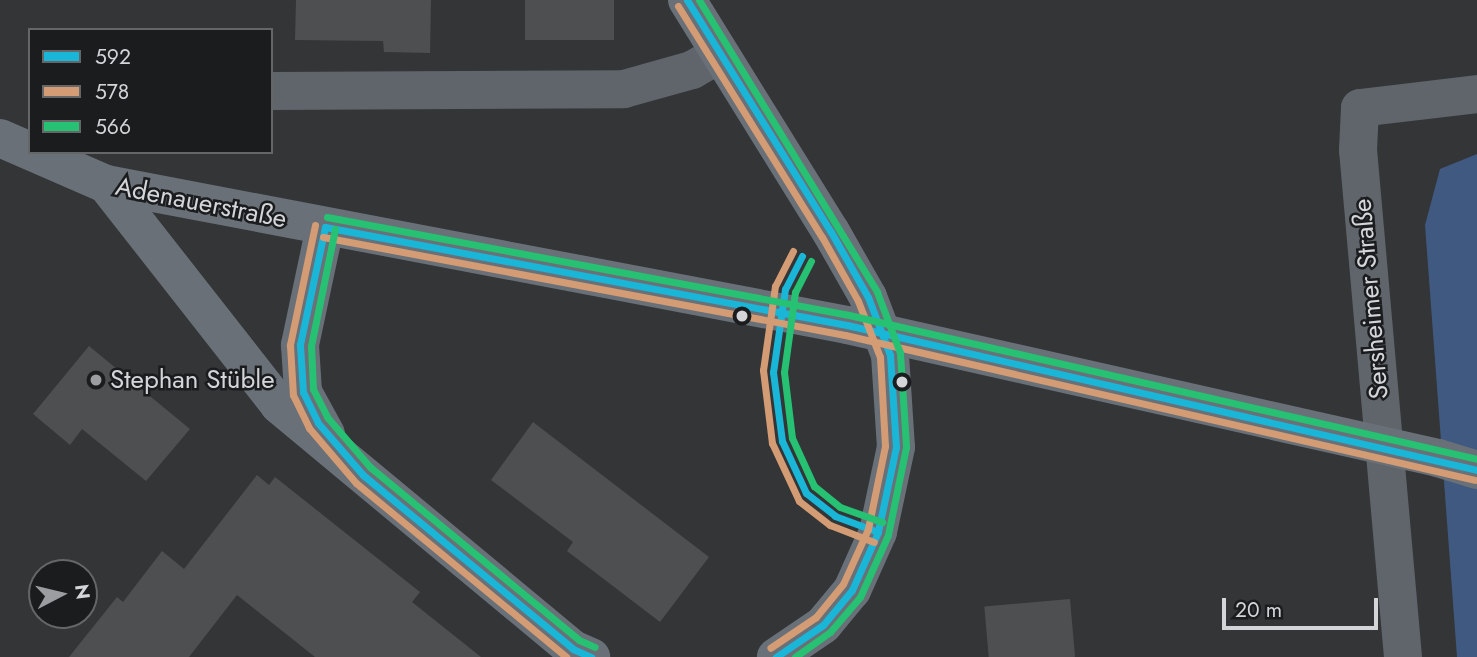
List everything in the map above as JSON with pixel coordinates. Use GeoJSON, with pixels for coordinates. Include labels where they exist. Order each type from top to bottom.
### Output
{"type":"FeatureCollection","features":[{"type":"Feature","properties":{"kind":"main road"},"geometry":{"type":"LineString","coordinates":[[687,0],[790,162],[868,297],[890,355],[896,447],[890,492],[868,557],[852,590],[823,625],[776,657]]}},
{"type":"Feature","properties":{"kind":"main road","name":"Adenauerstraße"},"geometry":{"type":"LineString","coordinates":[[0,138],[28,150]]}},
{"type":"Feature","properties":{"kind":"main road","name":"Adenauerstraße"},"geometry":{"type":"LineString","coordinates":[[37,154],[106,184],[678,295],[847,325],[1438,458],[1477,470]]}},
{"type":"Feature","properties":{"kind":"main road"},"geometry":{"type":"LineString","coordinates":[[106,184],[279,405],[573,649],[591,657]]}},
{"type":"Feature","properties":{"kind":"main road"},"geometry":{"type":"LineString","coordinates":[[325,227],[300,345],[300,368],[303,392],[317,423],[347,460]]}},
{"type":"Feature","properties":{"kind":"street"},"geometry":{"type":"LineString","coordinates":[[273,91],[624,89],[692,70],[720,54]]}},
{"type":"Feature","properties":{"kind":"street","name":"Sersheimer Straße"},"geometry":{"type":"LineString","coordinates":[[1403,657],[1358,150],[1360,108],[1477,93]]}},
{"type":"Feature","properties":{"kind":"shaded area"},"geometry":{"type":"Polygon","coordinates":[[[1477,154],[1477,657],[1457,657],[1425,225],[1440,169],[1477,154]]]}},
{"type":"Feature","properties":{"kind":"building"},"geometry":{"type":"Polygon","coordinates":[[[296,0],[431,0],[430,53],[384,52],[383,41],[295,40],[296,0]]]}},
{"type":"Feature","properties":{"kind":"building"},"geometry":{"type":"Polygon","coordinates":[[[525,0],[614,0],[614,40],[525,40],[525,0]]]}},
{"type":"Feature","properties":{"kind":"building","name":"Stephan Stüble"},"geometry":{"type":"Polygon","coordinates":[[[89,346],[190,429],[146,481],[82,429],[70,445],[33,414],[89,346]]]}},
{"type":"Feature","properties":{"kind":"building"},"geometry":{"type":"Polygon","coordinates":[[[533,422],[709,557],[660,622],[567,551],[573,542],[491,480],[533,422]]]}},
{"type":"Feature","properties":{"kind":"building"},"geometry":{"type":"Polygon","coordinates":[[[257,475],[269,485],[275,477],[420,592],[412,602],[481,657],[315,657],[237,595],[189,657],[69,657],[91,629],[98,629],[98,621],[117,597],[123,602],[162,551],[184,569],[257,475]]]}},
{"type":"Feature","properties":{"kind":"building"},"geometry":{"type":"Polygon","coordinates":[[[1070,599],[1075,657],[989,657],[984,606],[1070,599]]]}},
{"type":"Feature","properties":{"kind":"transit line","name":"592"},"geometry":{"type":"LineString","coordinates":[[687,0],[831,232],[868,297],[890,355],[896,447],[878,532],[852,590],[823,625],[776,657]]}},
{"type":"Feature","properties":{"kind":"transit line","name":"566"},"geometry":{"type":"LineString","coordinates":[[699,0],[877,292],[900,353],[906,447],[888,535],[860,597],[830,632],[795,657]]}},
{"type":"Feature","properties":{"kind":"transit line","name":"578"},"geometry":{"type":"LineString","coordinates":[[678,6],[822,237],[858,301],[880,357],[885,446],[868,529],[843,584],[816,617],[770,648]]}},
{"type":"Feature","properties":{"kind":"transit line","name":"566"},"geometry":{"type":"LineString","coordinates":[[327,217],[849,315],[1477,459]]}},
{"type":"Feature","properties":{"kind":"transit line","name":"578"},"geometry":{"type":"LineString","coordinates":[[315,225],[290,345],[293,395],[309,428],[356,483],[566,657]]}},
{"type":"Feature","properties":{"kind":"transit line","name":"592"},"geometry":{"type":"LineString","coordinates":[[325,227],[847,325],[1477,470]]}},
{"type":"Feature","properties":{"kind":"transit line","name":"592"},"geometry":{"type":"LineString","coordinates":[[325,227],[300,345],[303,392],[318,423],[363,475],[573,649],[591,657]]}},
{"type":"Feature","properties":{"kind":"transit line","name":"566"},"geometry":{"type":"LineString","coordinates":[[335,229],[311,346],[313,389],[327,417],[370,467],[579,640],[595,647]]}},
{"type":"Feature","properties":{"kind":"transit line","name":"578"},"geometry":{"type":"LineString","coordinates":[[323,237],[845,335],[1475,480]]}},
{"type":"Feature","properties":{"kind":"transit line","name":"578"},"geometry":{"type":"LineString","coordinates":[[793,251],[775,286],[763,370],[772,443],[799,501],[830,525],[874,542]]}},
{"type":"Feature","properties":{"kind":"transit line","name":"592"},"geometry":{"type":"LineString","coordinates":[[802,256],[785,289],[773,372],[782,441],[806,493],[835,516],[878,532]]}},
{"type":"Feature","properties":{"kind":"transit line","name":"566"},"geometry":{"type":"LineString","coordinates":[[811,261],[795,292],[784,372],[792,438],[814,486],[840,507],[882,522]]}},
{"type":"Feature","properties":{"kind":"place","name":"Stephan Stüble"},"geometry":{"type":"Point","coordinates":[96,380]}}]}
